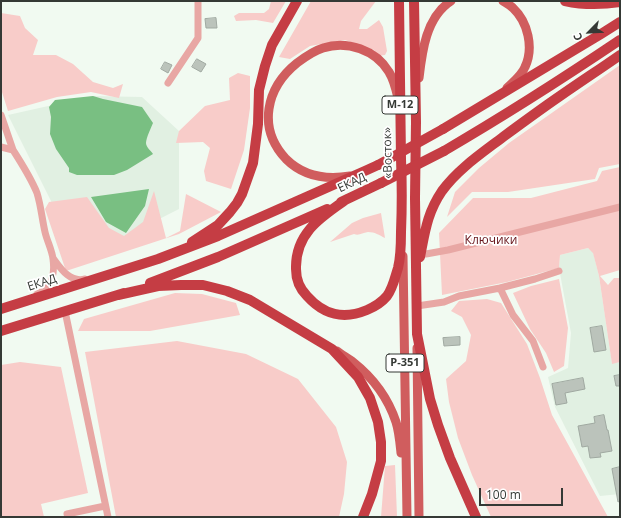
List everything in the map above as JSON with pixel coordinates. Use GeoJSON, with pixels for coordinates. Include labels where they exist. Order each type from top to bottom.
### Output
{"type":"FeatureCollection","features":[{"type":"Feature","properties":{"kind":"highway"},"geometry":{"type":"LineString","coordinates":[[158,259],[191,242],[218,225],[237,203],[242,194],[253,163],[258,124],[259,90],[272,45],[297,1]]}},
{"type":"Feature","properties":{"kind":"highway","name":"«Восток»"},"geometry":{"type":"LineString","coordinates":[[347,199],[312,226],[300,246],[296,258],[298,281],[304,292],[314,304],[321,309],[330,313],[342,315],[358,314],[374,306],[387,296],[393,285],[398,266],[401,246],[402,208],[399,1]]}},
{"type":"Feature","properties":{"kind":"highway"},"geometry":{"type":"LineString","coordinates":[[414,1],[416,122],[415,198],[418,254]]}},
{"type":"Feature","properties":{"kind":"highway"},"geometry":{"type":"LineString","coordinates":[[564,1],[590,5],[620,2]]}},
{"type":"Feature","properties":{"kind":"highway"},"geometry":{"type":"LineString","coordinates":[[497,98],[620,22]]}},
{"type":"Feature","properties":{"kind":"highway","name":"ЕКАД"},"geometry":{"type":"LineString","coordinates":[[1,331],[118,295],[218,257],[347,199],[444,150],[586,63],[620,40]]}},
{"type":"Feature","properties":{"kind":"highway"},"geometry":{"type":"LineString","coordinates":[[418,254],[432,209],[442,192],[454,177],[479,155],[553,100],[620,55]]}},
{"type":"Feature","properties":{"kind":"highway","name":"ЕКАД"},"geometry":{"type":"LineString","coordinates":[[1,309],[158,259],[218,236],[378,165],[497,98]]}},
{"type":"Feature","properties":{"kind":"highway","name":"Р-351"},"geometry":{"type":"LineString","coordinates":[[417,334],[416,281],[418,254]]}},
{"type":"Feature","properties":{"kind":"highway"},"geometry":{"type":"LineString","coordinates":[[118,295],[158,286],[203,285],[227,291],[250,300],[332,348],[358,377],[370,398],[378,422],[381,442],[381,461],[372,494],[363,517]]}},
{"type":"Feature","properties":{"kind":"highway"},"geometry":{"type":"LineString","coordinates":[[417,334],[430,399],[436,418],[450,458],[476,517]]}},
{"type":"Feature","properties":{"kind":"main road"},"geometry":{"type":"LineString","coordinates":[[416,122],[417,89],[428,32],[437,15],[447,3],[451,1]]}},
{"type":"Feature","properties":{"kind":"main road"},"geometry":{"type":"LineString","coordinates":[[497,98],[523,71],[529,49],[527,34],[521,19],[512,8],[503,1]]}},
{"type":"Feature","properties":{"kind":"main road"},"geometry":{"type":"LineString","coordinates":[[367,170],[344,177],[330,178],[313,176],[301,171],[282,155],[271,133],[269,114],[270,99],[284,75],[305,57],[323,48],[342,45],[357,47],[365,50],[381,62],[389,72],[398,98],[400,130]]}},
{"type":"Feature","properties":{"kind":"main road","name":"Р-351"},"geometry":{"type":"LineString","coordinates":[[402,208],[407,517]]}},
{"type":"Feature","properties":{"kind":"main road","name":"Р-351"},"geometry":{"type":"LineString","coordinates":[[417,334],[419,517]]}},
{"type":"Feature","properties":{"kind":"main road"},"geometry":{"type":"LineString","coordinates":[[332,348],[352,361],[370,378],[385,396],[396,422],[406,480]]}},
{"type":"Feature","properties":{"kind":"street"},"geometry":{"type":"LineString","coordinates":[[168,83],[198,38],[198,1]]}},
{"type":"Feature","properties":{"kind":"street"},"geometry":{"type":"LineString","coordinates":[[1,115],[13,150],[27,172],[36,193],[45,233],[53,258],[54,275],[50,284],[43,292],[10,303],[1,309]]}},
{"type":"Feature","properties":{"kind":"street"},"geometry":{"type":"LineString","coordinates":[[1,147],[13,150]]}},
{"type":"Feature","properties":{"kind":"street"},"geometry":{"type":"LineString","coordinates":[[418,254],[448,250],[620,207]]}},
{"type":"Feature","properties":{"kind":"street"},"geometry":{"type":"LineString","coordinates":[[53,258],[65,273],[74,279],[82,280],[104,273],[126,269]]}},
{"type":"Feature","properties":{"kind":"street"},"geometry":{"type":"LineString","coordinates":[[417,306],[444,302],[459,296],[500,288],[535,279],[559,270]]}},
{"type":"Feature","properties":{"kind":"street"},"geometry":{"type":"LineString","coordinates":[[500,288],[513,315],[533,341],[543,366]]}},
{"type":"Feature","properties":{"kind":"street"},"geometry":{"type":"LineString","coordinates":[[70,310],[108,517]]}},
{"type":"Feature","properties":{"kind":"street"},"geometry":{"type":"LineString","coordinates":[[67,514],[105,506]]}},
{"type":"Feature","properties":{"kind":"shaded area"},"geometry":{"type":"Polygon","coordinates":[[[93,96],[142,97],[179,131],[179,209],[80,259],[8,115],[93,96]]]}},
{"type":"Feature","properties":{"kind":"shaded area"},"geometry":{"type":"Polygon","coordinates":[[[93,96],[142,107],[153,123],[146,144],[153,154],[127,170],[114,175],[77,175],[69,172],[69,168],[56,149],[50,134],[51,117],[49,107],[55,100],[93,96]]]}},
{"type":"Feature","properties":{"kind":"shaded area"},"geometry":{"type":"Polygon","coordinates":[[[149,189],[145,206],[126,233],[106,222],[91,197],[149,189]]]}},
{"type":"Feature","properties":{"kind":"shaded area"},"geometry":{"type":"Polygon","coordinates":[[[588,248],[593,252],[599,276],[612,363],[620,362],[620,494],[600,496],[555,407],[548,377],[568,368],[571,333],[559,268],[560,255],[588,248]]]}},
{"type":"Feature","properties":{"kind":"green space"},"geometry":{"type":"Polygon","coordinates":[[[271,1],[286,1],[273,23],[256,20],[236,21],[234,16],[239,13],[264,13],[269,9],[271,1]]]}},
{"type":"Feature","properties":{"kind":"green space"},"geometry":{"type":"Polygon","coordinates":[[[311,1],[376,1],[361,21],[359,29],[367,29],[379,20],[383,27],[387,51],[385,55],[378,56],[374,50],[345,40],[310,46],[290,59],[279,57],[311,1]]]}},
{"type":"Feature","properties":{"kind":"green space"},"geometry":{"type":"Polygon","coordinates":[[[1,13],[20,16],[25,28],[38,40],[33,55],[56,55],[73,64],[93,82],[113,88],[123,84],[119,98],[91,92],[57,97],[8,111],[1,89],[1,13]]]}},
{"type":"Feature","properties":{"kind":"green space"},"geometry":{"type":"Polygon","coordinates":[[[620,65],[620,164],[599,168],[595,179],[508,192],[472,192],[447,217],[455,192],[479,168],[509,143],[620,65]]]}},
{"type":"Feature","properties":{"kind":"green space"},"geometry":{"type":"Polygon","coordinates":[[[238,73],[250,76],[250,108],[244,150],[231,189],[206,181],[204,171],[210,148],[203,142],[176,143],[179,131],[205,106],[230,100],[229,78],[238,73]]]}},
{"type":"Feature","properties":{"kind":"green space","name":"Ключики"},"geometry":{"type":"Polygon","coordinates":[[[620,167],[620,270],[600,276],[608,285],[614,278],[620,278],[620,362],[612,364],[599,276],[593,253],[588,248],[560,255],[559,268],[507,282],[442,295],[439,233],[473,198],[531,198],[597,181],[602,171],[620,167]]]}},
{"type":"Feature","properties":{"kind":"green space"},"geometry":{"type":"Polygon","coordinates":[[[154,191],[166,238],[180,231],[186,194],[221,212],[179,234],[66,271],[45,209],[49,202],[87,197],[109,228],[124,236],[143,222],[154,191]]]}},
{"type":"Feature","properties":{"kind":"green space"},"geometry":{"type":"Polygon","coordinates":[[[381,213],[385,238],[375,233],[368,232],[359,235],[354,234],[330,242],[352,223],[381,213]]]}},
{"type":"Feature","properties":{"kind":"green space"},"geometry":{"type":"Polygon","coordinates":[[[559,279],[568,328],[564,366],[554,372],[546,353],[530,329],[513,293],[531,286],[559,279]]]}},
{"type":"Feature","properties":{"kind":"green space"},"geometry":{"type":"Polygon","coordinates":[[[175,293],[202,294],[236,303],[240,315],[150,331],[78,331],[84,319],[175,293]]]}},
{"type":"Feature","properties":{"kind":"green space"},"geometry":{"type":"Polygon","coordinates":[[[487,299],[501,303],[527,344],[552,415],[608,517],[491,517],[472,475],[458,438],[449,402],[446,379],[466,361],[471,335],[462,317],[451,311],[459,301],[487,299]]]}},
{"type":"Feature","properties":{"kind":"green space"},"geometry":{"type":"Polygon","coordinates":[[[177,341],[246,354],[298,379],[336,427],[347,462],[344,494],[339,517],[116,517],[85,352],[177,341]]]}},
{"type":"Feature","properties":{"kind":"green space"},"geometry":{"type":"Polygon","coordinates":[[[20,362],[61,367],[88,493],[41,504],[44,517],[1,517],[1,365],[20,362]]]}},
{"type":"Feature","properties":{"kind":"green space"},"geometry":{"type":"Polygon","coordinates":[[[395,465],[397,517],[381,517],[385,466],[395,465]]]}},
{"type":"Feature","properties":{"kind":"building"},"geometry":{"type":"Polygon","coordinates":[[[216,18],[217,28],[206,28],[205,19],[216,18]]]}},
{"type":"Feature","properties":{"kind":"building"},"geometry":{"type":"Polygon","coordinates":[[[197,59],[206,64],[201,72],[192,67],[197,59]]]}},
{"type":"Feature","properties":{"kind":"building"},"geometry":{"type":"Polygon","coordinates":[[[165,62],[172,65],[168,73],[161,69],[165,62]]]}},
{"type":"Feature","properties":{"kind":"building"},"geometry":{"type":"Polygon","coordinates":[[[602,326],[606,350],[594,352],[590,328],[602,326]]]}},
{"type":"Feature","properties":{"kind":"building"},"geometry":{"type":"Polygon","coordinates":[[[460,337],[460,345],[444,346],[443,338],[460,337]]]}},
{"type":"Feature","properties":{"kind":"building"},"geometry":{"type":"Polygon","coordinates":[[[620,375],[620,386],[616,386],[614,376],[620,375]]]}},
{"type":"Feature","properties":{"kind":"building"},"geometry":{"type":"Polygon","coordinates":[[[583,378],[585,389],[565,393],[567,403],[556,405],[552,384],[583,378]]]}},
{"type":"Feature","properties":{"kind":"building"},"geometry":{"type":"Polygon","coordinates":[[[604,415],[612,451],[600,453],[601,457],[590,458],[588,446],[582,447],[578,426],[595,423],[594,417],[604,415]]]}},
{"type":"Feature","properties":{"kind":"building"},"geometry":{"type":"Polygon","coordinates":[[[620,467],[620,501],[618,502],[612,469],[620,467]]]}}]}
